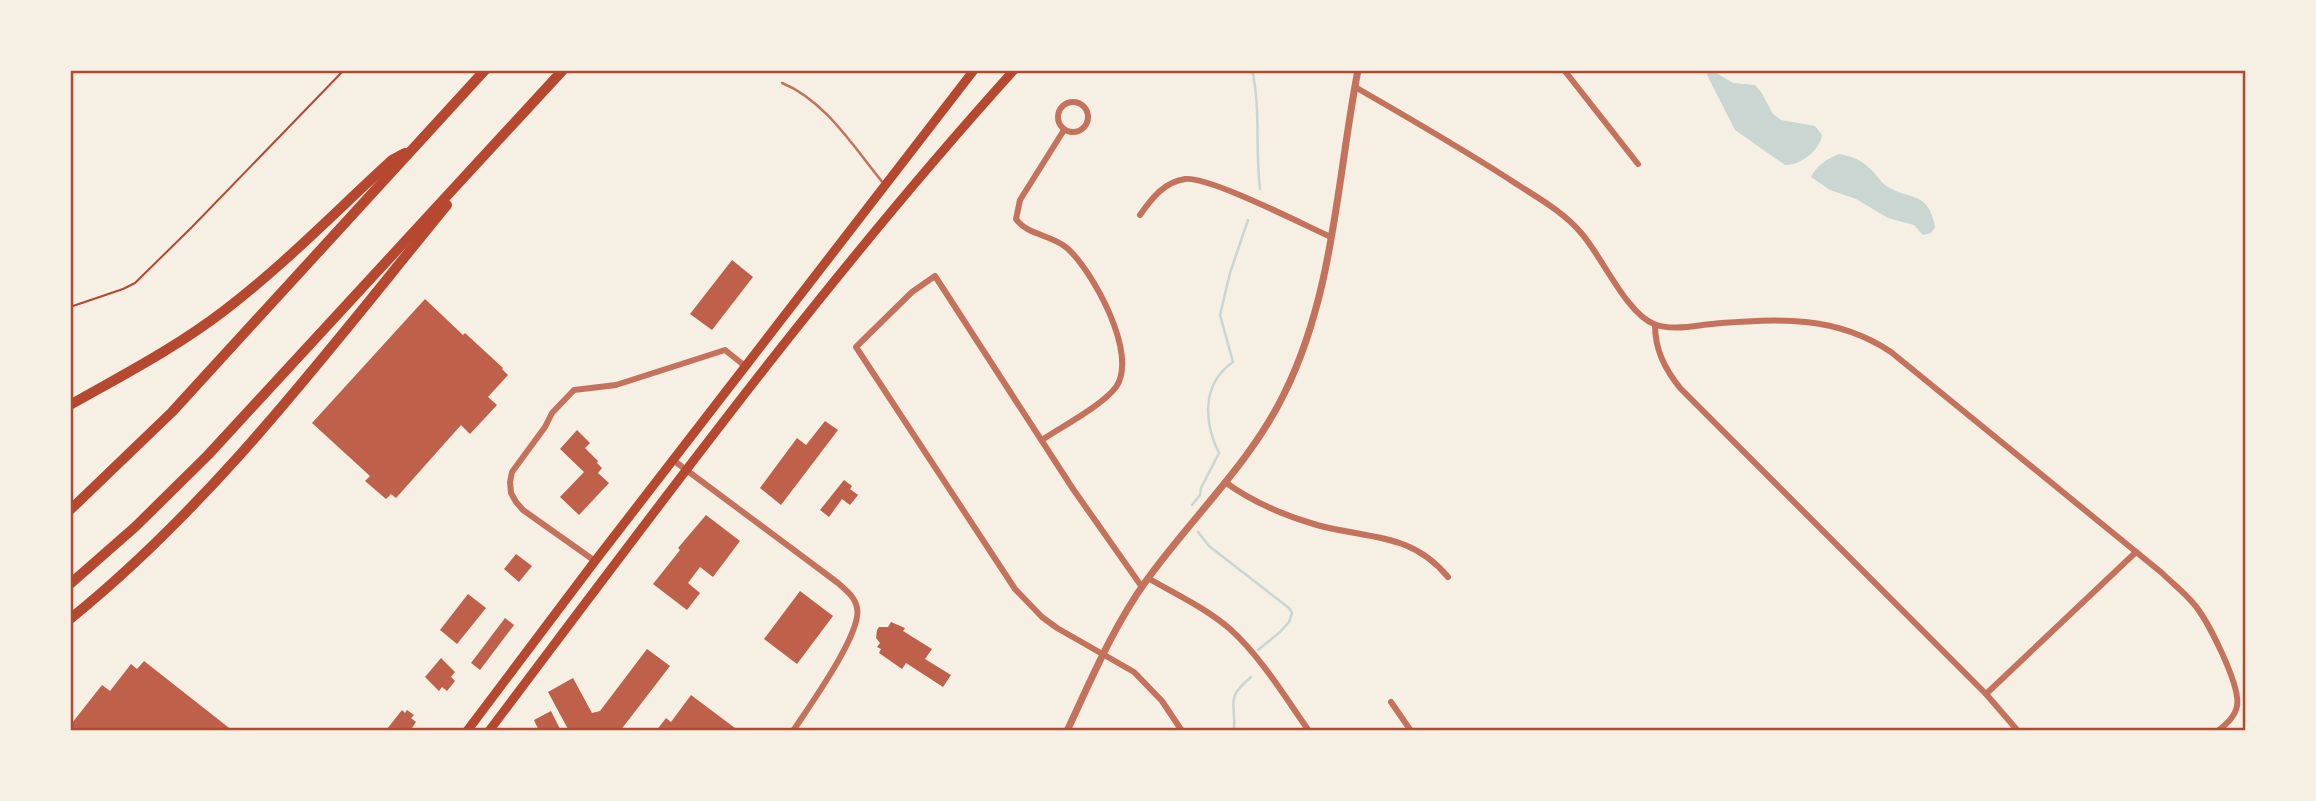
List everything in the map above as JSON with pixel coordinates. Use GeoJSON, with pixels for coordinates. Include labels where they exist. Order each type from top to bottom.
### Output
{"type":"FeatureCollection","features":[{"type":"Feature","properties":{"kind":"highway"},"geometry":{"type":"LineString","coordinates":[[70,510],[172,412],[485,70]]}},
{"type":"Feature","properties":{"kind":"highway"},"geometry":{"type":"LineString","coordinates":[[70,584],[135,527],[208,455],[563,70]]}},
{"type":"Feature","properties":{"kind":"highway"},"geometry":{"type":"LineString","coordinates":[[70,618],[143,556],[208,490],[270,420],[527,109]]}},
{"type":"Feature","properties":{"kind":"highway"},"geometry":{"type":"LineString","coordinates":[[70,405],[157,355],[228,308],[392,160],[411,151]]}},
{"type":"Feature","properties":{"kind":"main road"},"geometry":{"type":"LineString","coordinates":[[467,731],[974,70]]}},
{"type":"Feature","properties":{"kind":"main road"},"geometry":{"type":"LineString","coordinates":[[488,731],[686,470],[862,246],[1014,70]]}},
{"type":"Feature","properties":{"kind":"street"},"geometry":{"type":"LineString","coordinates":[[1067,731],[1104,653],[1142,587],[1264,430],[1297,366],[1315,307],[1331,237],[1359,70]]}},
{"type":"Feature","properties":{"kind":"street"},"geometry":{"type":"LineString","coordinates":[[1564,70],[1638,164]]}},
{"type":"Feature","properties":{"kind":"street"},"geometry":{"type":"LineString","coordinates":[[1355,87],[1440,135],[1562,214],[1593,246],[1636,312],[1655,325],[1673,327],[1799,321],[1853,331],[1873,340],[1901,360],[2162,573],[2199,610],[2236,687],[2238,705],[2230,721],[2218,731]]}},
{"type":"Feature","properties":{"kind":"street"},"geometry":{"type":"LineString","coordinates":[[1072,102],[1082,104],[1088,115],[1084,127],[1073,132],[1064,130],[1058,119],[1061,107],[1072,102]]}},
{"type":"Feature","properties":{"kind":"street"},"geometry":{"type":"LineString","coordinates":[[1042,440],[1109,394],[1120,379],[1122,371],[1114,327],[1089,272],[1066,247],[1056,240],[1024,228],[1016,219],[1020,200],[1064,130]]}},
{"type":"Feature","properties":{"kind":"street"},"geometry":{"type":"LineString","coordinates":[[1140,215],[1154,195],[1168,185],[1183,179],[1195,179],[1331,237]]}},
{"type":"Feature","properties":{"kind":"street"},"geometry":{"type":"LineString","coordinates":[[1142,587],[935,276],[912,292],[856,347],[1015,589],[1042,617],[1057,628],[1134,671],[1147,683],[1182,731]]}},
{"type":"Feature","properties":{"kind":"street"},"geometry":{"type":"LineString","coordinates":[[1655,325],[1655,337],[1661,357],[1680,388],[1986,694],[2018,731]]}},
{"type":"Feature","properties":{"kind":"street"},"geometry":{"type":"LineString","coordinates":[[595,561],[523,510],[511,493],[512,472],[552,413],[574,390],[616,385],[725,350],[745,366]]}},
{"type":"Feature","properties":{"kind":"street"},"geometry":{"type":"LineString","coordinates":[[673,460],[838,583],[853,597],[857,606],[856,626],[793,731]]}},
{"type":"Feature","properties":{"kind":"street"},"geometry":{"type":"LineString","coordinates":[[1225,482],[1247,496],[1306,521],[1398,541],[1431,559],[1448,577]]}},
{"type":"Feature","properties":{"kind":"street"},"geometry":{"type":"LineString","coordinates":[[1986,694],[2136,552]]}},
{"type":"Feature","properties":{"kind":"street"},"geometry":{"type":"LineString","coordinates":[[1148,578],[1231,630],[1271,678],[1308,731]]}},
{"type":"Feature","properties":{"kind":"street"},"geometry":{"type":"LineString","coordinates":[[1391,702],[1411,731]]}},
{"type":"Feature","properties":{"kind":"lane"},"geometry":{"type":"LineString","coordinates":[[782,83],[808,97],[821,108],[886,186]]}},
{"type":"Feature","properties":{"kind":"path"},"geometry":{"type":"LineString","coordinates":[[70,307],[135,283],[344,70]]}},
{"type":"Feature","properties":{"kind":"shaded area"},"geometry":{"type":"Polygon","coordinates":[[[1708,71],[1715,72],[1733,83],[1755,85],[1773,114],[1781,120],[1815,126],[1822,135],[1817,146],[1803,160],[1785,165],[1735,130],[1707,75],[1708,71]]]}},
{"type":"Feature","properties":{"kind":"shaded area"},"geometry":{"type":"Polygon","coordinates":[[[1839,154],[1864,163],[1888,187],[1923,202],[1932,215],[1935,227],[1931,233],[1923,235],[1914,225],[1888,218],[1856,199],[1830,190],[1811,177],[1823,163],[1839,154]]]}},
{"type":"Feature","properties":{"kind":"building"},"geometry":{"type":"Polygon","coordinates":[[[732,260],[753,277],[712,330],[690,314],[732,260]]]}},
{"type":"Feature","properties":{"kind":"building"},"geometry":{"type":"Polygon","coordinates":[[[425,299],[508,375],[488,397],[497,405],[470,434],[461,425],[396,498],[391,494],[386,499],[365,481],[370,476],[312,423],[425,299]]]}},
{"type":"Feature","properties":{"kind":"building"},"geometry":{"type":"Polygon","coordinates":[[[825,421],[838,430],[781,505],[760,488],[797,438],[806,445],[825,421]]]}},
{"type":"Feature","properties":{"kind":"building"},"geometry":{"type":"Polygon","coordinates":[[[577,430],[590,443],[585,448],[602,468],[598,473],[609,483],[579,515],[560,497],[584,472],[560,449],[577,430]]]}},
{"type":"Feature","properties":{"kind":"building"},"geometry":{"type":"Polygon","coordinates":[[[844,480],[858,495],[850,505],[842,499],[829,517],[820,510],[844,480]]]}},
{"type":"Feature","properties":{"kind":"building"},"geometry":{"type":"Polygon","coordinates":[[[706,515],[740,541],[713,577],[700,567],[688,583],[700,593],[687,610],[653,584],[680,550],[678,548],[706,515]]]}},
{"type":"Feature","properties":{"kind":"building"},"geometry":{"type":"Polygon","coordinates":[[[516,554],[532,566],[519,582],[504,569],[516,554]]]}},
{"type":"Feature","properties":{"kind":"building"},"geometry":{"type":"Polygon","coordinates":[[[800,591],[833,616],[797,664],[764,639],[800,591]]]}},
{"type":"Feature","properties":{"kind":"building"},"geometry":{"type":"Polygon","coordinates":[[[468,594],[486,608],[457,644],[440,630],[468,594]]]}},
{"type":"Feature","properties":{"kind":"building"},"geometry":{"type":"Polygon","coordinates":[[[505,618],[514,625],[480,670],[471,663],[505,618]]]}},
{"type":"Feature","properties":{"kind":"building"},"geometry":{"type":"Polygon","coordinates":[[[891,622],[905,628],[903,631],[932,649],[925,659],[951,675],[943,687],[906,663],[902,669],[879,653],[881,649],[877,647],[880,643],[876,638],[877,630],[879,627],[888,627],[891,622]]]}},
{"type":"Feature","properties":{"kind":"building"},"geometry":{"type":"Polygon","coordinates":[[[647,649],[670,666],[620,731],[569,731],[548,692],[573,678],[592,713],[600,711],[647,649]]]}},
{"type":"Feature","properties":{"kind":"building"},"geometry":{"type":"Polygon","coordinates":[[[441,658],[455,672],[451,677],[455,681],[447,691],[442,687],[439,691],[425,677],[441,658]]]}},
{"type":"Feature","properties":{"kind":"building"},"geometry":{"type":"Polygon","coordinates":[[[144,661],[233,731],[70,731],[70,722],[72,723],[102,685],[110,691],[131,664],[137,669],[144,661]]]}},
{"type":"Feature","properties":{"kind":"building"},"geometry":{"type":"Polygon","coordinates":[[[691,695],[739,731],[656,731],[666,718],[671,722],[691,695]]]}},
{"type":"Feature","properties":{"kind":"building"},"geometry":{"type":"Polygon","coordinates":[[[402,710],[414,715],[411,718],[416,722],[410,731],[387,729],[402,710]]]}},
{"type":"Feature","properties":{"kind":"building"},"geometry":{"type":"Polygon","coordinates":[[[551,711],[561,731],[539,731],[534,720],[551,711]]]}},
{"type":"Feature","properties":{"kind":"waterway"},"geometry":{"type":"LineString","coordinates":[[1252,70],[1260,189]]}},
{"type":"Feature","properties":{"kind":"waterway"},"geometry":{"type":"LineString","coordinates":[[1192,505],[1200,495],[1219,453],[1210,429],[1208,404],[1215,381],[1233,362],[1220,315],[1230,273],[1248,220]]}},
{"type":"Feature","properties":{"kind":"waterway"},"geometry":{"type":"LineString","coordinates":[[1198,532],[1209,546],[1292,613],[1289,622],[1280,632],[1258,650]]}},
{"type":"Feature","properties":{"kind":"waterway"},"geometry":{"type":"LineString","coordinates":[[1234,731],[1235,696],[1251,677]]}}]}
